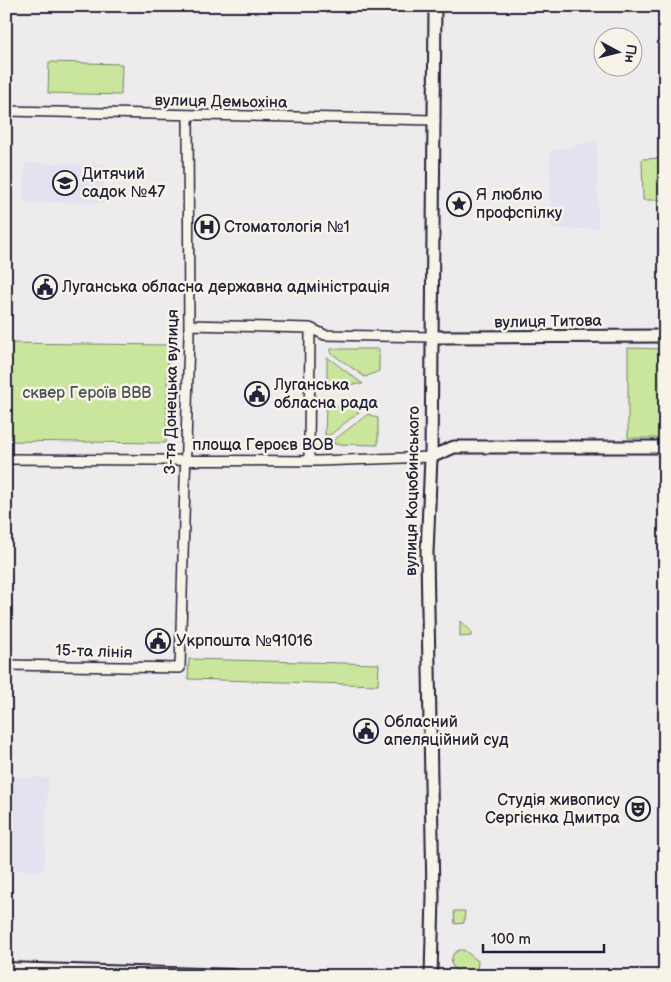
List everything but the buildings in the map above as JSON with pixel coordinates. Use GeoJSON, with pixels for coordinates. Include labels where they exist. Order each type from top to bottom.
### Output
{"type":"FeatureCollection","features":[{"type":"Feature","properties":{"kind":"main road"},"geometry":{"type":"LineString","coordinates":[[6,969],[234,976]]}},
{"type":"Feature","properties":{"kind":"street","name":"вулиця Коцюбинського"},"geometry":{"type":"LineString","coordinates":[[431,976],[433,896],[427,553],[431,457],[432,150],[435,120],[435,6]]}},
{"type":"Feature","properties":{"kind":"street","name":"вулиця Демьохіна"},"geometry":{"type":"LineString","coordinates":[[6,111],[435,120]]}},
{"type":"Feature","properties":{"kind":"street","name":"3-тя Донецька вулиця"},"geometry":{"type":"LineString","coordinates":[[180,668],[188,325],[188,116]]}},
{"type":"Feature","properties":{"kind":"street"},"geometry":{"type":"LineString","coordinates":[[188,325],[310,328],[325,335],[432,337]]}},
{"type":"Feature","properties":{"kind":"street"},"geometry":{"type":"LineString","coordinates":[[309,461],[310,328]]}},
{"type":"Feature","properties":{"kind":"street","name":"вулиця Титова"},"geometry":{"type":"LineString","coordinates":[[432,337],[665,336]]}},
{"type":"Feature","properties":{"kind":"street"},"geometry":{"type":"LineString","coordinates":[[431,457],[454,448],[665,447]]}},
{"type":"Feature","properties":{"kind":"street","name":"площа Героєв ВОВ"},"geometry":{"type":"LineString","coordinates":[[6,459],[309,461],[431,457]]}},
{"type":"Feature","properties":{"kind":"street","name":"15-та лінія"},"geometry":{"type":"LineString","coordinates":[[6,665],[180,668]]}},
{"type":"Feature","properties":{"kind":"shaded area"},"geometry":{"type":"Polygon","coordinates":[[[597,141],[598,229],[551,229],[550,151],[597,141]]]}},
{"type":"Feature","properties":{"kind":"shaded area","name":"Дитячий садок №47"},"geometry":{"type":"Polygon","coordinates":[[[25,163],[105,164],[104,203],[24,202],[25,163]]]}},
{"type":"Feature","properties":{"kind":"shaded area"},"geometry":{"type":"Polygon","coordinates":[[[6,776],[48,778],[44,871],[6,869],[6,776]]]}},
{"type":"Feature","properties":{"kind":"green space"},"geometry":{"type":"Polygon","coordinates":[[[49,62],[122,64],[121,95],[48,93],[49,62]]]}},
{"type":"Feature","properties":{"kind":"green space"},"geometry":{"type":"Polygon","coordinates":[[[664,158],[665,200],[643,200],[642,159],[664,158]]]}},
{"type":"Feature","properties":{"kind":"green space","name":"сквер Героїв ВВВ"},"geometry":{"type":"Polygon","coordinates":[[[6,343],[168,345],[166,443],[6,441],[6,343]]]}},
{"type":"Feature","properties":{"kind":"green space"},"geometry":{"type":"Polygon","coordinates":[[[628,348],[665,349],[665,438],[628,438],[628,348]]]}},
{"type":"Feature","properties":{"kind":"green space"},"geometry":{"type":"Polygon","coordinates":[[[331,349],[379,349],[379,371],[365,377],[331,353],[331,349]]]}},
{"type":"Feature","properties":{"kind":"green space"},"geometry":{"type":"Polygon","coordinates":[[[327,357],[363,384],[327,385],[327,357]]]}},
{"type":"Feature","properties":{"kind":"green space"},"geometry":{"type":"Polygon","coordinates":[[[326,407],[365,407],[330,435],[325,435],[326,407]]]}},
{"type":"Feature","properties":{"kind":"green space"},"geometry":{"type":"Polygon","coordinates":[[[368,414],[378,418],[378,445],[334,444],[334,440],[368,414]]]}},
{"type":"Feature","properties":{"kind":"green space"},"geometry":{"type":"Polygon","coordinates":[[[460,621],[471,631],[471,636],[460,637],[460,621]]]}},
{"type":"Feature","properties":{"kind":"green space"},"geometry":{"type":"Polygon","coordinates":[[[189,659],[379,664],[378,685],[188,679],[189,659]]]}},
{"type":"Feature","properties":{"kind":"green space"},"geometry":{"type":"Polygon","coordinates":[[[454,911],[465,911],[464,923],[455,924],[454,911]]]}},
{"type":"Feature","properties":{"kind":"green space"},"geometry":{"type":"Polygon","coordinates":[[[459,950],[464,950],[478,961],[477,973],[461,972],[454,969],[451,963],[453,954],[459,950]]]}},
{"type":"Feature","properties":{"kind":"place","name":"Дитячий садок №47"},"geometry":{"type":"Point","coordinates":[65,183]}},
{"type":"Feature","properties":{"kind":"place","name":"Я люблю профспілку"},"geometry":{"type":"Point","coordinates":[459,204]}},
{"type":"Feature","properties":{"kind":"place","name":"Стоматологія №1"},"geometry":{"type":"Point","coordinates":[207,227]}},
{"type":"Feature","properties":{"kind":"place","name":"Луганська обласна державна адміністрація"},"geometry":{"type":"Point","coordinates":[45,287]}},
{"type":"Feature","properties":{"kind":"place","name":"Луганська обласна рада"},"geometry":{"type":"Point","coordinates":[257,394]}},
{"type":"Feature","properties":{"kind":"place","name":"Укрпошта №91016"},"geometry":{"type":"Point","coordinates":[158,641]}},
{"type":"Feature","properties":{"kind":"place","name":"Обласний апеляційний суд"},"geometry":{"type":"Point","coordinates":[366,731]}},
{"type":"Feature","properties":{"kind":"place","name":"Студія живопису Сергієнка Дмитра"},"geometry":{"type":"Point","coordinates":[638,809]}}]}
